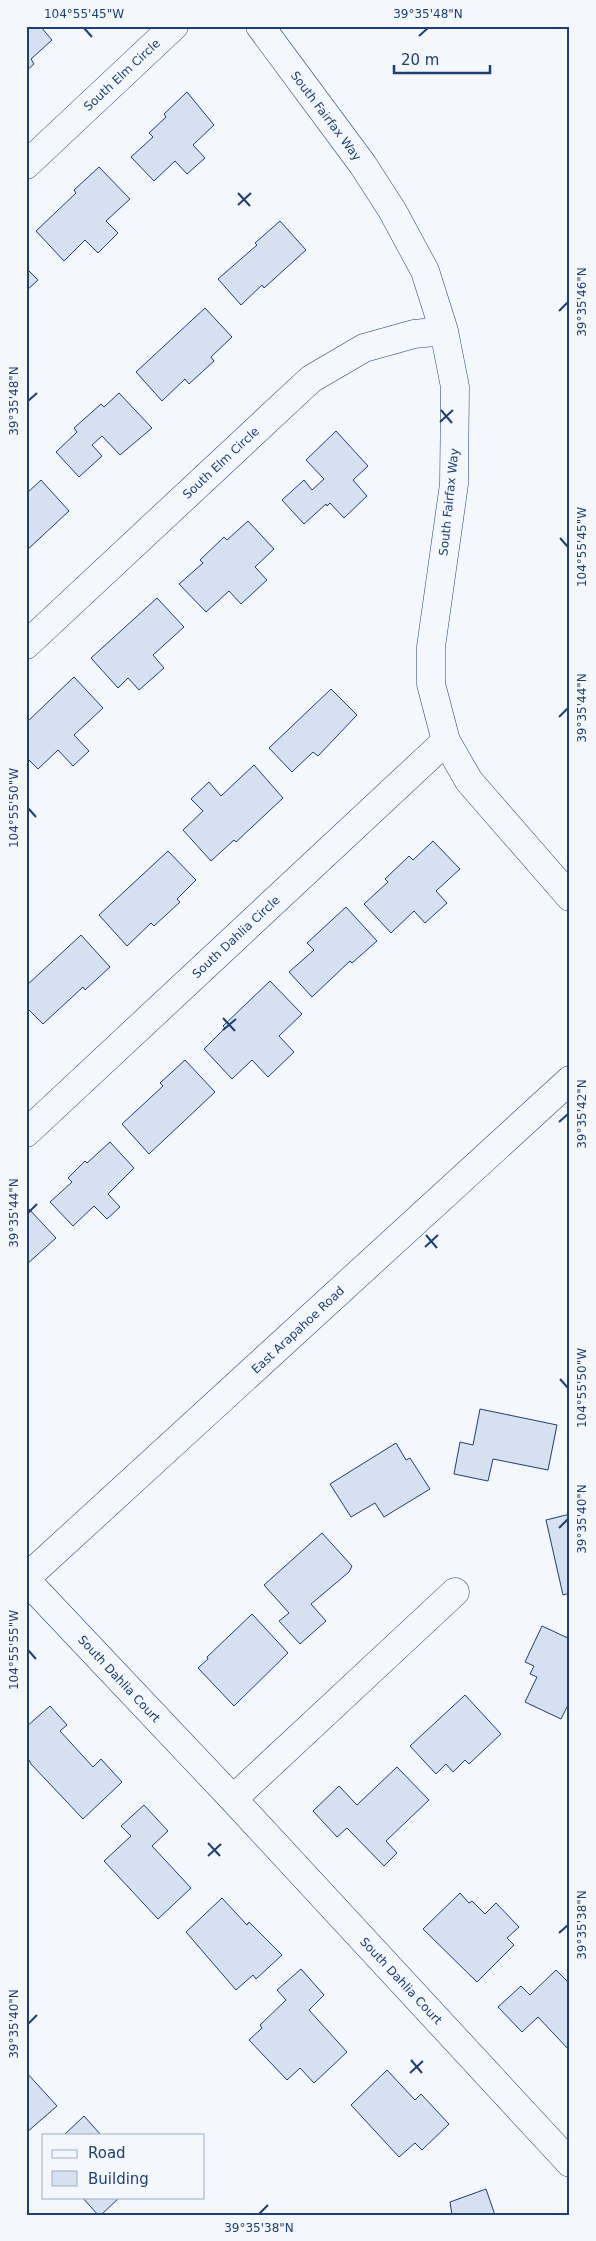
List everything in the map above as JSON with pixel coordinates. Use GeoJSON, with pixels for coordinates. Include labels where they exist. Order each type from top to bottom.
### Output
{"type":"FeatureCollection","features":[{"type":"Feature","properties":{"kind":"street","name":"South Elm Circle"},"geometry":{"type":"LineString","coordinates":[[26,165],[174,26]]}},
{"type":"Feature","properties":{"kind":"street","name":"South Fairfax Way"},"geometry":{"type":"LineString","coordinates":[[260,26],[363,165],[392,210],[425,272],[444,331],[455,387],[454,484],[431,647],[431,684],[446,742],[469,781],[570,897]]}},
{"type":"Feature","properties":{"kind":"street","name":"South Elm Circle"},"geometry":{"type":"LineString","coordinates":[[26,645],[311,379],[364,348],[414,334],[444,331]]}},
{"type":"Feature","properties":{"kind":"street","name":"South Dahlia Circle"},"geometry":{"type":"LineString","coordinates":[[26,1133],[446,742]]}},
{"type":"Feature","properties":{"kind":"street","name":"East Arapahoe Road"},"geometry":{"type":"LineString","coordinates":[[26,1579],[570,1080]]}},
{"type":"Feature","properties":{"kind":"street","name":"South Dahlia Court"},"geometry":{"type":"LineString","coordinates":[[26,1579],[233,1799],[570,2163]]}},
{"type":"Feature","properties":{"kind":"street"},"geometry":{"type":"LineString","coordinates":[[233,1799],[455,1592]]}},
{"type":"Feature","properties":{"kind":"building"},"geometry":{"type":"Polygon","coordinates":[[[26,26],[40,26],[52,40],[31,59],[34,64],[26,71],[26,26]]]}},
{"type":"Feature","properties":{"kind":"building"},"geometry":{"type":"Polygon","coordinates":[[[187,92],[214,125],[193,145],[205,158],[187,174],[175,161],[154,181],[131,157],[153,137],[149,133],[166,117],[164,114],[187,92]]]}},
{"type":"Feature","properties":{"kind":"building"},"geometry":{"type":"Polygon","coordinates":[[[99,167],[130,199],[106,221],[118,233],[98,253],[85,240],[64,261],[36,231],[76,193],[74,190],[99,167]]]}},
{"type":"Feature","properties":{"kind":"building"},"geometry":{"type":"Polygon","coordinates":[[[280,221],[306,250],[264,288],[262,285],[241,305],[218,279],[257,245],[255,243],[280,221]]]}},
{"type":"Feature","properties":{"kind":"building"},"geometry":{"type":"Polygon","coordinates":[[[26,268],[38,280],[26,291],[26,268]]]}},
{"type":"Feature","properties":{"kind":"building"},"geometry":{"type":"Polygon","coordinates":[[[205,308],[232,337],[211,357],[214,361],[189,384],[185,379],[162,401],[136,372],[205,308]]]}},
{"type":"Feature","properties":{"kind":"building"},"geometry":{"type":"Polygon","coordinates":[[[119,393],[152,428],[120,455],[102,436],[92,445],[102,456],[79,477],[56,452],[77,432],[74,428],[101,404],[104,407],[119,393]]]}},
{"type":"Feature","properties":{"kind":"building"},"geometry":{"type":"Polygon","coordinates":[[[336,431],[368,466],[353,480],[367,496],[344,518],[330,503],[327,506],[326,504],[304,524],[282,500],[304,480],[312,490],[324,479],[306,460],[336,431]]]}},
{"type":"Feature","properties":{"kind":"building"},"geometry":{"type":"Polygon","coordinates":[[[41,480],[69,511],[26,551],[26,494],[41,480]]]}},
{"type":"Feature","properties":{"kind":"building"},"geometry":{"type":"Polygon","coordinates":[[[248,521],[274,549],[255,567],[267,580],[241,604],[229,591],[206,612],[179,584],[203,563],[200,560],[224,537],[227,540],[248,521]]]}},
{"type":"Feature","properties":{"kind":"building"},"geometry":{"type":"Polygon","coordinates":[[[157,598],[184,627],[153,655],[164,668],[139,690],[128,678],[118,688],[91,658],[157,598]]]}},
{"type":"Feature","properties":{"kind":"building"},"geometry":{"type":"Polygon","coordinates":[[[74,677],[103,708],[74,735],[89,751],[73,766],[58,750],[38,769],[26,757],[26,723],[74,677]]]}},
{"type":"Feature","properties":{"kind":"building"},"geometry":{"type":"Polygon","coordinates":[[[331,689],[357,715],[318,756],[313,752],[292,772],[269,748],[331,689]]]}},
{"type":"Feature","properties":{"kind":"building"},"geometry":{"type":"Polygon","coordinates":[[[254,765],[283,798],[236,842],[234,840],[211,861],[183,830],[203,811],[191,799],[209,782],[221,796],[254,765]]]}},
{"type":"Feature","properties":{"kind":"building"},"geometry":{"type":"Polygon","coordinates":[[[433,841],[460,869],[436,891],[447,903],[425,923],[414,911],[391,933],[364,904],[388,882],[385,879],[409,856],[413,860],[433,841]]]}},
{"type":"Feature","properties":{"kind":"building"},"geometry":{"type":"Polygon","coordinates":[[[168,851],[196,880],[177,899],[180,902],[154,926],[151,923],[127,946],[99,915],[168,851]]]}},
{"type":"Feature","properties":{"kind":"building"},"geometry":{"type":"Polygon","coordinates":[[[346,907],[377,941],[352,963],[350,961],[312,997],[289,972],[314,950],[307,943],[346,907]]]}},
{"type":"Feature","properties":{"kind":"building"},"geometry":{"type":"Polygon","coordinates":[[[81,935],[110,967],[85,990],[83,987],[43,1024],[26,1007],[26,986],[81,935]]]}},
{"type":"Feature","properties":{"kind":"building"},"geometry":{"type":"Polygon","coordinates":[[[270,981],[302,1014],[279,1036],[294,1052],[268,1077],[252,1060],[232,1079],[204,1049],[225,1028],[223,1026],[270,981]]]}},
{"type":"Feature","properties":{"kind":"building"},"geometry":{"type":"Polygon","coordinates":[[[185,1060],[215,1092],[149,1154],[122,1124],[163,1086],[160,1083],[185,1060]]]}},
{"type":"Feature","properties":{"kind":"building"},"geometry":{"type":"Polygon","coordinates":[[[110,1142],[134,1168],[108,1194],[120,1207],[107,1219],[94,1206],[73,1226],[50,1202],[72,1182],[68,1178],[85,1161],[87,1163],[110,1142]]]}},
{"type":"Feature","properties":{"kind":"building"},"geometry":{"type":"Polygon","coordinates":[[[29,1209],[56,1238],[26,1265],[26,1212],[29,1209]]]}},
{"type":"Feature","properties":{"kind":"building"},"geometry":{"type":"Polygon","coordinates":[[[480,1409],[557,1425],[548,1470],[493,1459],[488,1481],[454,1474],[460,1442],[473,1445],[480,1409]]]}},
{"type":"Feature","properties":{"kind":"building"},"geometry":{"type":"Polygon","coordinates":[[[396,1443],[406,1460],[410,1458],[430,1489],[384,1517],[375,1503],[351,1517],[330,1484],[396,1443]]]}},
{"type":"Feature","properties":{"kind":"building"},"geometry":{"type":"Polygon","coordinates":[[[570,1514],[570,1593],[563,1595],[546,1520],[570,1514]]]}},
{"type":"Feature","properties":{"kind":"building"},"geometry":{"type":"Polygon","coordinates":[[[322,1533],[352,1566],[349,1572],[311,1604],[326,1621],[300,1644],[279,1621],[289,1613],[264,1585],[322,1533]]]}},
{"type":"Feature","properties":{"kind":"building"},"geometry":{"type":"Polygon","coordinates":[[[252,1614],[288,1653],[234,1706],[198,1668],[252,1614]]]}},
{"type":"Feature","properties":{"kind":"building"},"geometry":{"type":"Polygon","coordinates":[[[542,1626],[570,1639],[570,1701],[561,1719],[525,1702],[537,1677],[530,1674],[534,1666],[525,1662],[542,1626]]]}},
{"type":"Feature","properties":{"kind":"building"},"geometry":{"type":"Polygon","coordinates":[[[465,1695],[501,1734],[469,1764],[465,1760],[453,1772],[446,1764],[436,1774],[410,1746],[465,1695]]]}},
{"type":"Feature","properties":{"kind":"building"},"geometry":{"type":"Polygon","coordinates":[[[50,1706],[67,1725],[60,1731],[93,1767],[101,1759],[122,1782],[83,1819],[29,1760],[26,1762],[26,1727],[50,1706]]]}},
{"type":"Feature","properties":{"kind":"building"},"geometry":{"type":"Polygon","coordinates":[[[397,1767],[429,1800],[386,1841],[397,1853],[384,1866],[347,1828],[337,1837],[313,1811],[339,1786],[357,1805],[397,1767]]]}},
{"type":"Feature","properties":{"kind":"building"},"geometry":{"type":"Polygon","coordinates":[[[144,1805],[168,1831],[152,1846],[191,1888],[158,1919],[104,1861],[131,1836],[121,1826],[144,1805]]]}},
{"type":"Feature","properties":{"kind":"building"},"geometry":{"type":"Polygon","coordinates":[[[460,1893],[469,1903],[472,1901],[485,1914],[496,1903],[519,1927],[507,1938],[514,1945],[477,1982],[423,1929],[460,1893]]]}},
{"type":"Feature","properties":{"kind":"building"},"geometry":{"type":"Polygon","coordinates":[[[222,1898],[247,1925],[249,1922],[282,1955],[256,1979],[253,1975],[236,1990],[186,1932],[222,1898]]]}},
{"type":"Feature","properties":{"kind":"building"},"geometry":{"type":"Polygon","coordinates":[[[301,1969],[324,1995],[309,2010],[347,2052],[314,2083],[300,2068],[287,2080],[249,2040],[262,2028],[260,2025],[286,2000],[277,1990],[301,1969]]]}},
{"type":"Feature","properties":{"kind":"building"},"geometry":{"type":"Polygon","coordinates":[[[556,1970],[570,1984],[570,2051],[538,2017],[522,2032],[498,2007],[521,1986],[530,1995],[556,1970]]]}},
{"type":"Feature","properties":{"kind":"building"},"geometry":{"type":"Polygon","coordinates":[[[387,2070],[415,2100],[421,2094],[449,2124],[422,2150],[415,2143],[399,2157],[351,2105],[387,2070]]]}},
{"type":"Feature","properties":{"kind":"building"},"geometry":{"type":"Polygon","coordinates":[[[26,2072],[57,2106],[26,2133],[26,2072]]]}},
{"type":"Feature","properties":{"kind":"building"},"geometry":{"type":"Polygon","coordinates":[[[84,2116],[100,2134],[65,2134],[84,2116]]]}},
{"type":"Feature","properties":{"kind":"building"},"geometry":{"type":"Polygon","coordinates":[[[486,2189],[495,2215],[452,2215],[450,2202],[486,2189]]]}},
{"type":"Feature","properties":{"kind":"building"},"geometry":{"type":"Polygon","coordinates":[[[83,2198],[119,2198],[101,2215],[98,2215],[83,2198]]]}}]}
